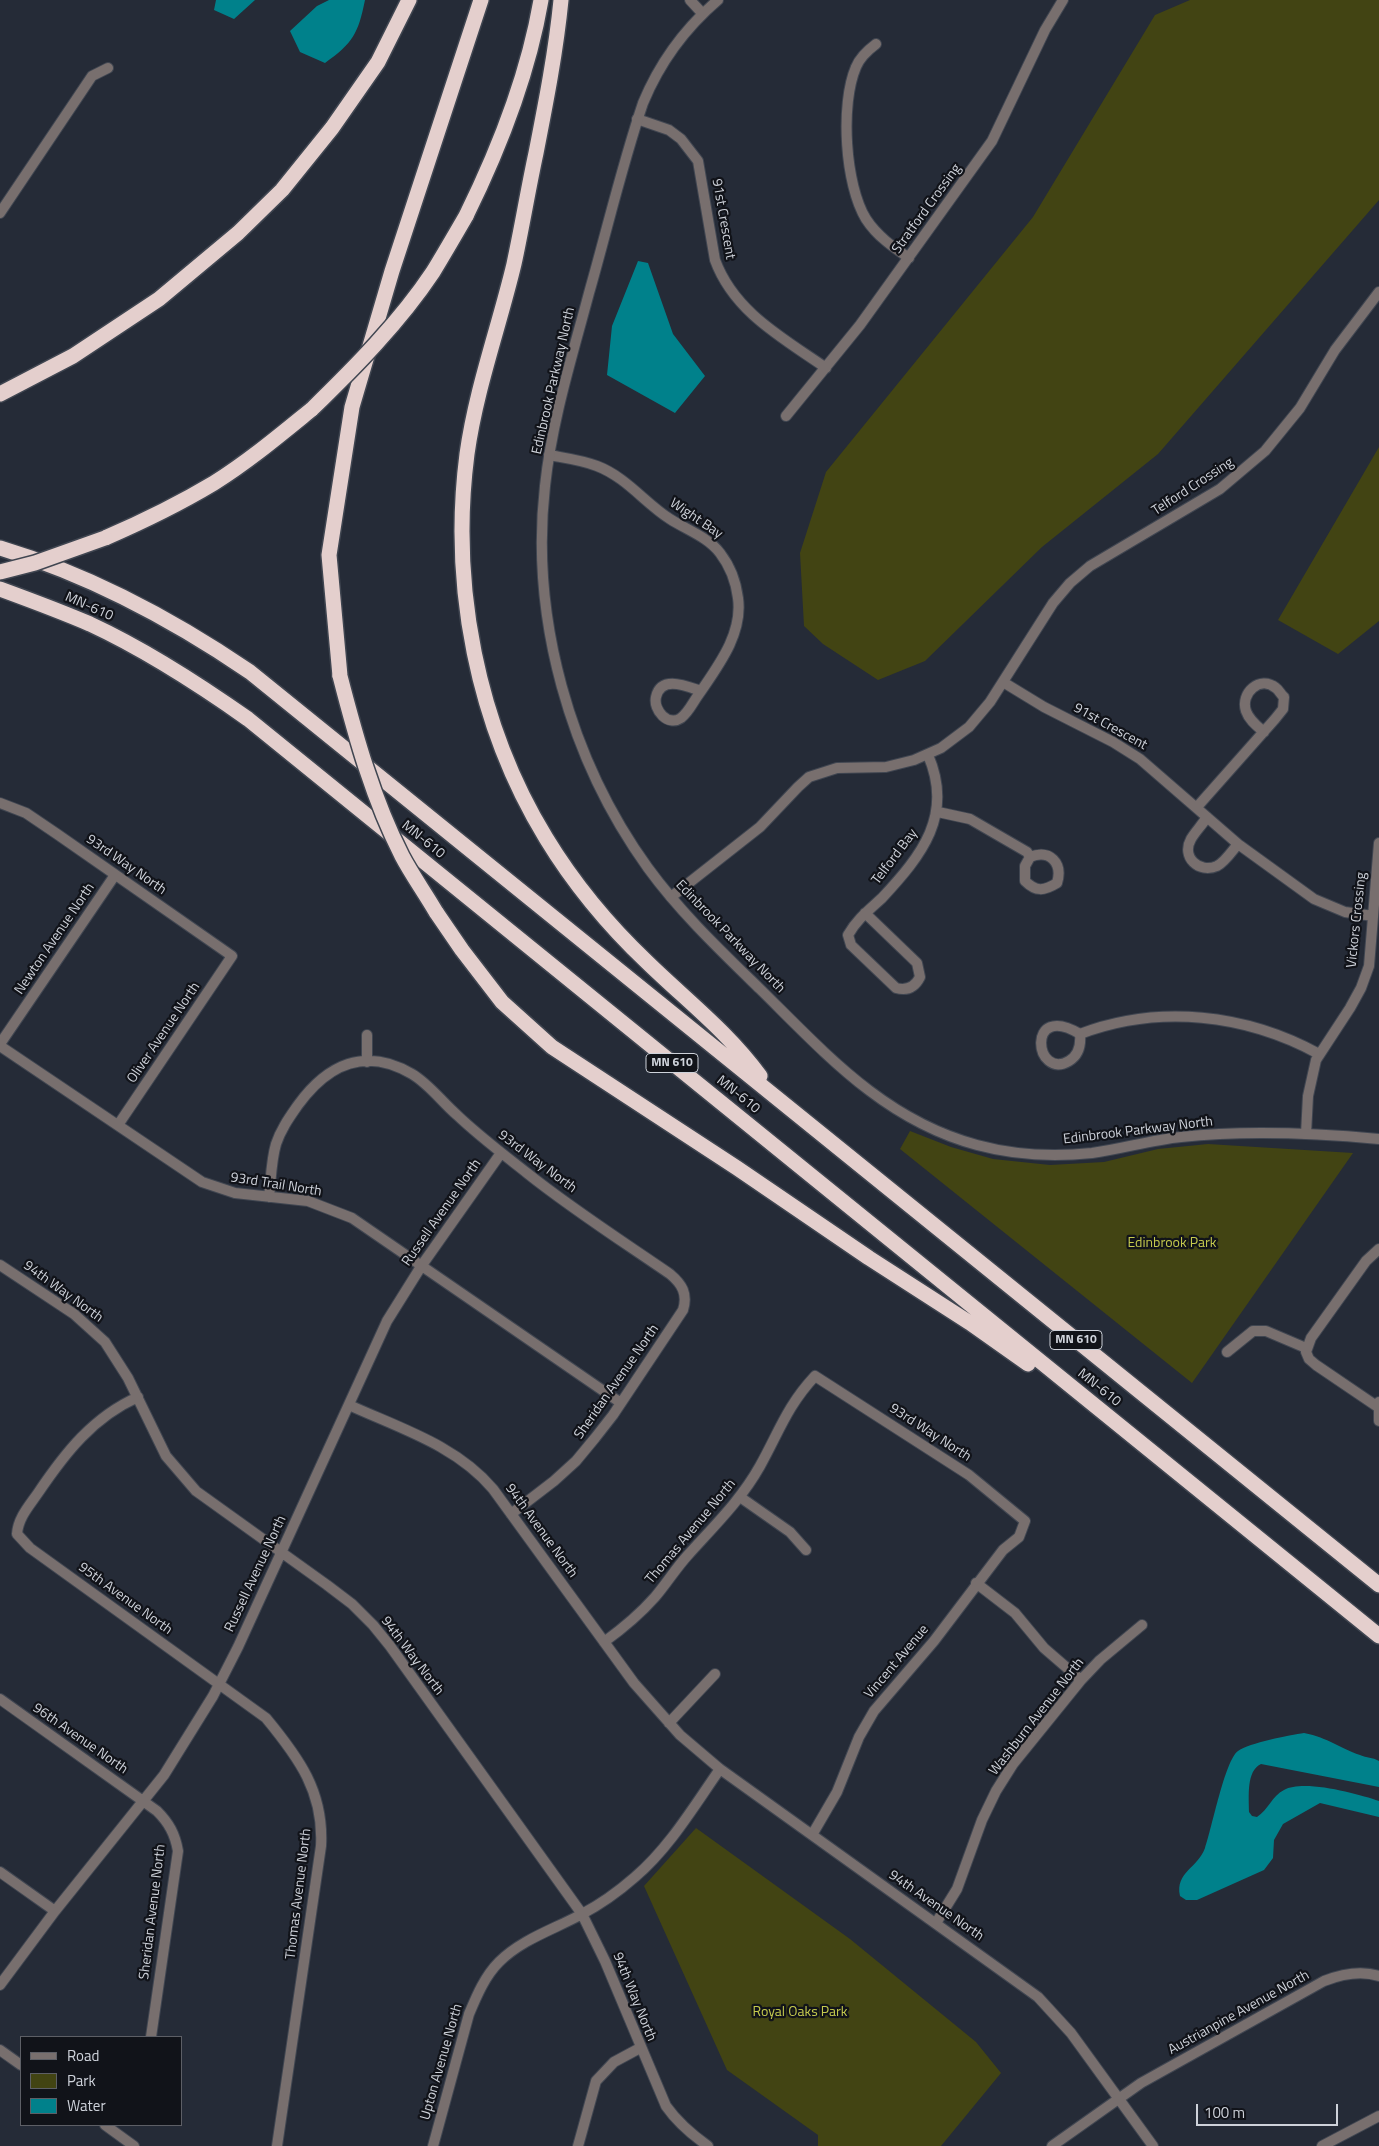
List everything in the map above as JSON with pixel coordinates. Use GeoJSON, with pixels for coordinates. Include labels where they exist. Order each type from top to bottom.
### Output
{"type":"FeatureCollection","features":[{"type":"Feature","properties":{"kind":"highway"},"geometry":{"type":"LineString","coordinates":[[0,394],[73,356],[159,299],[238,233],[282,190],[332,128],[378,62],[409,0]]}},
{"type":"Feature","properties":{"kind":"highway"},"geometry":{"type":"LineString","coordinates":[[480,0],[392,272],[352,407],[329,555],[340,676],[356,740],[380,808],[403,858],[462,950],[502,1002],[552,1048],[1008,1349],[1139,1452],[1314,1584]]}},
{"type":"Feature","properties":{"kind":"highway"},"geometry":{"type":"LineString","coordinates":[[0,572],[35,563],[105,538],[139,523],[215,482],[262,450],[312,409],[361,361],[432,273],[466,216],[486,175],[507,124],[525,71],[541,0]]}},
{"type":"Feature","properties":{"kind":"highway"},"geometry":{"type":"LineString","coordinates":[[561,0],[547,95],[514,263],[472,423],[467,456],[462,550],[474,653],[502,749],[516,782],[546,838],[584,894],[624,939],[741,1049],[773,1093]]}},
{"type":"Feature","properties":{"kind":"highway","name":"MN-610"},"geometry":{"type":"LineString","coordinates":[[0,548],[79,576],[119,594],[207,642],[250,672],[773,1093],[1379,1585]]}},
{"type":"Feature","properties":{"kind":"highway","name":"MN-610"},"geometry":{"type":"LineString","coordinates":[[0,589],[90,624],[134,647],[176,671],[248,719],[1379,1636]]}},
{"type":"Feature","properties":{"kind":"street"},"geometry":{"type":"LineString","coordinates":[[690,0],[702,13]]}},
{"type":"Feature","properties":{"kind":"street","name":"Edinbrook Parkway North"},"geometry":{"type":"LineString","coordinates":[[718,0],[686,30],[663,61],[651,84],[637,119],[564,384],[544,488],[543,561],[548,620],[560,679],[578,737],[603,793],[630,842],[671,897],[722,952],[856,1082],[905,1116],[933,1130],[960,1140],[1004,1151],[1073,1154],[1204,1134],[1306,1134],[1379,1139]]}},
{"type":"Feature","properties":{"kind":"street","name":"Stratford Crossing"},"geometry":{"type":"LineString","coordinates":[[786,416],[860,325],[992,141],[1048,23],[1063,0]]}},
{"type":"Feature","properties":{"kind":"street"},"geometry":{"type":"LineString","coordinates":[[876,44],[864,54],[857,64],[849,92],[847,129],[853,184],[860,207],[867,221],[876,232],[908,258]]}},
{"type":"Feature","properties":{"kind":"street"},"geometry":{"type":"LineString","coordinates":[[0,213],[92,76],[108,68]]}},
{"type":"Feature","properties":{"kind":"street","name":"91st Crescent"},"geometry":{"type":"LineString","coordinates":[[637,119],[668,130],[684,143],[698,161],[715,260],[721,275],[731,291],[752,314],[826,368]]}},
{"type":"Feature","properties":{"kind":"street","name":"Telford Crossing"},"geometry":{"type":"LineString","coordinates":[[671,897],[760,827],[809,777],[832,768],[886,767],[914,760],[928,755],[958,737],[981,715],[1053,603],[1070,583],[1090,566],[1220,489],[1265,451],[1300,408],[1336,350],[1379,292]]}},
{"type":"Feature","properties":{"kind":"street","name":"Wight Bay"},"geometry":{"type":"LineString","coordinates":[[549,455],[598,466],[619,478],[671,520],[706,540],[719,552],[729,566],[736,583],[739,601],[734,636],[726,652],[690,709],[677,720],[670,721],[664,717],[655,703],[656,695],[661,687],[669,683],[682,684],[701,691]]}},
{"type":"Feature","properties":{"kind":"street","name":"91st Crescent"},"geometry":{"type":"LineString","coordinates":[[1003,682],[1044,707],[1113,742],[1140,759],[1238,844],[1314,900],[1344,912],[1372,916]]}},
{"type":"Feature","properties":{"kind":"street"},"geometry":{"type":"LineString","coordinates":[[1197,807],[1264,732],[1283,709],[1284,698],[1276,688],[1267,684],[1255,685],[1248,692],[1245,700],[1245,710],[1250,720],[1264,732]]}},
{"type":"Feature","properties":{"kind":"street","name":"Telford Bay"},"geometry":{"type":"LineString","coordinates":[[865,913],[917,962],[920,977],[912,988],[902,990],[896,988],[851,945],[848,935],[857,920],[880,899],[906,870],[931,831],[938,812],[937,778],[928,755]]}},
{"type":"Feature","properties":{"kind":"street","name":"93rd Way North"},"geometry":{"type":"LineString","coordinates":[[0,803],[26,814],[232,956]]}},
{"type":"Feature","properties":{"kind":"street"},"geometry":{"type":"LineString","coordinates":[[938,812],[970,819],[1027,852],[1030,857]]}},
{"type":"Feature","properties":{"kind":"street"},"geometry":{"type":"LineString","coordinates":[[1207,818],[1190,840],[1189,857],[1195,864],[1204,869],[1219,865],[1238,844]]}},
{"type":"Feature","properties":{"kind":"street","name":"Vickors Crossing"},"geometry":{"type":"LineString","coordinates":[[1306,1134],[1311,1077],[1319,1054],[1361,988],[1369,966],[1379,843]]}},
{"type":"Feature","properties":{"kind":"street","name":"Newton Avenue North"},"geometry":{"type":"LineString","coordinates":[[0,1045],[116,875]]}},
{"type":"Feature","properties":{"kind":"street","name":"Oliver Avenue North"},"geometry":{"type":"LineString","coordinates":[[118,1125],[232,956]]}},
{"type":"Feature","properties":{"kind":"street"},"geometry":{"type":"LineString","coordinates":[[1080,1034],[1122,1022],[1185,1016],[1217,1019],[1248,1026],[1278,1035],[1319,1054]]}},
{"type":"Feature","properties":{"kind":"street"},"geometry":{"type":"LineString","coordinates":[[366,1035],[367,1062]]}},
{"type":"Feature","properties":{"kind":"street","name":"93rd Trail North"},"geometry":{"type":"LineString","coordinates":[[0,1045],[202,1182],[235,1193],[308,1201],[352,1218],[621,1404]]}},
{"type":"Feature","properties":{"kind":"street","name":"93rd Way North"},"geometry":{"type":"LineString","coordinates":[[269,1197],[275,1147],[286,1121],[308,1090],[330,1071],[348,1064],[367,1062],[396,1067],[413,1075],[501,1153],[536,1181],[670,1274],[681,1285],[686,1296]]}},
{"type":"Feature","properties":{"kind":"street","name":"Russell Avenue North"},"geometry":{"type":"LineString","coordinates":[[0,1985],[55,1912],[145,1802],[192,1732],[219,1684],[387,1321],[422,1265],[501,1153]]}},
{"type":"Feature","properties":{"kind":"street"},"geometry":{"type":"LineString","coordinates":[[1379,1249],[1366,1261],[1311,1338],[1306,1348],[1309,1359],[1316,1365],[1379,1404],[1379,1421]]}},
{"type":"Feature","properties":{"kind":"street","name":"94th Way North"},"geometry":{"type":"LineString","coordinates":[[0,1265],[74,1314],[90,1327],[118,1360],[166,1456],[196,1491],[212,1505],[328,1585],[352,1604],[390,1646],[582,1914],[605,1961],[666,2106],[688,2132],[708,2146]]}},
{"type":"Feature","properties":{"kind":"street","name":"Sheridan Avenue North"},"geometry":{"type":"LineString","coordinates":[[511,1514],[554,1481],[576,1461],[621,1404],[678,1318],[685,1304],[686,1296]]}},
{"type":"Feature","properties":{"kind":"street"},"geometry":{"type":"LineString","coordinates":[[1227,1352],[1253,1331],[1266,1331],[1306,1348]]}},
{"type":"Feature","properties":{"kind":"street","name":"93rd Way North"},"geometry":{"type":"LineString","coordinates":[[814,1376],[969,1474],[1025,1521]]}},
{"type":"Feature","properties":{"kind":"street","name":"Thomas Avenue North"},"geometry":{"type":"LineString","coordinates":[[604,1642],[632,1620],[656,1596],[688,1555],[740,1497],[760,1466],[784,1417],[798,1394],[814,1376]]}},
{"type":"Feature","properties":{"kind":"street","name":"95th Avenue North"},"geometry":{"type":"LineString","coordinates":[[138,1397],[106,1415],[71,1446],[23,1514],[17,1534],[30,1548],[219,1684]]}},
{"type":"Feature","properties":{"kind":"street","name":"94th Avenue North"},"geometry":{"type":"LineString","coordinates":[[349,1405],[458,1456],[482,1476],[634,1683],[669,1723],[702,1756],[1038,1997],[1071,2033],[1153,2146]]}},
{"type":"Feature","properties":{"kind":"street"},"geometry":{"type":"LineString","coordinates":[[740,1497],[790,1532],[806,1550]]}},
{"type":"Feature","properties":{"kind":"street","name":"Vincent Avenue"},"geometry":{"type":"LineString","coordinates":[[812,1835],[837,1792],[859,1737],[874,1712],[934,1641],[976,1583],[1003,1550],[1019,1537],[1025,1521]]}},
{"type":"Feature","properties":{"kind":"street"},"geometry":{"type":"LineString","coordinates":[[976,1583],[1015,1613],[1044,1648],[1081,1680]]}},
{"type":"Feature","properties":{"kind":"street","name":"Washburn Avenue North"},"geometry":{"type":"LineString","coordinates":[[936,1923],[957,1890],[982,1820],[996,1791],[1013,1764],[1081,1680],[1100,1660],[1142,1625]]}},
{"type":"Feature","properties":{"kind":"street"},"geometry":{"type":"LineString","coordinates":[[669,1723],[715,1674]]}},
{"type":"Feature","properties":{"kind":"street","name":"Thomas Avenue North"},"geometry":{"type":"LineString","coordinates":[[219,1684],[266,1718],[278,1733],[314,1789],[320,1806],[322,1827],[317,1875],[277,2146]]}},
{"type":"Feature","properties":{"kind":"street","name":"96th Avenue North"},"geometry":{"type":"LineString","coordinates":[[0,1699],[145,1802]]}},
{"type":"Feature","properties":{"kind":"street","name":"Upton Avenue North"},"geometry":{"type":"LineString","coordinates":[[433,2146],[469,2014],[487,1978],[500,1962],[515,1949],[582,1914],[614,1893],[656,1857],[720,1769]]}},
{"type":"Feature","properties":{"kind":"street","name":"Sheridan Avenue North"},"geometry":{"type":"LineString","coordinates":[[145,1802],[157,1811],[170,1827],[176,1838],[178,1851],[151,2036]]}},
{"type":"Feature","properties":{"kind":"street"},"geometry":{"type":"LineString","coordinates":[[0,1872],[55,1912]]}},
{"type":"Feature","properties":{"kind":"street","name":"Austrianpine Avenue North"},"geometry":{"type":"LineString","coordinates":[[1052,2146],[1118,2099],[1178,2061],[1324,1981],[1340,1975],[1356,1973],[1379,1976]]}},
{"type":"Feature","properties":{"kind":"street"},"geometry":{"type":"LineString","coordinates":[[578,2146],[596,2081],[614,2062],[640,2048]]}},
{"type":"Feature","properties":{"kind":"street"},"geometry":{"type":"LineString","coordinates":[[0,2050],[20,2064]]}},
{"type":"Feature","properties":{"kind":"street"},"geometry":{"type":"LineString","coordinates":[[1322,2146],[1379,2116]]}},
{"type":"Feature","properties":{"kind":"street"},"geometry":{"type":"LineString","coordinates":[[112,2127],[134,2146]]}},
{"type":"Feature","properties":{"kind":"green space"},"geometry":{"type":"Polygon","coordinates":[[[1190,0],[1379,0],[1379,200],[1158,454],[1042,547],[925,661],[878,680],[823,644],[804,626],[800,553],[826,472],[1033,217],[1155,15],[1190,0]]]}},
{"type":"Feature","properties":{"kind":"green space"},"geometry":{"type":"Polygon","coordinates":[[[1379,447],[1379,621],[1338,654],[1278,620],[1379,447]]]}},
{"type":"Feature","properties":{"kind":"green space","name":"Edinbrook Park"},"geometry":{"type":"Polygon","coordinates":[[[910,1131],[951,1147],[993,1159],[1050,1165],[1104,1162],[1158,1149],[1208,1144],[1353,1153],[1192,1383],[900,1149],[910,1131]]]}},
{"type":"Feature","properties":{"kind":"green space","name":"Royal Oaks Park"},"geometry":{"type":"Polygon","coordinates":[[[696,1828],[850,1939],[976,2042],[1001,2073],[941,2146],[818,2146],[818,2135],[727,2070],[644,1886],[696,1828]]]}},
{"type":"Feature","properties":{"kind":"water"},"geometry":{"type":"Polygon","coordinates":[[[216,0],[255,0],[234,19],[214,10],[216,0]]]}},
{"type":"Feature","properties":{"kind":"water"},"geometry":{"type":"Polygon","coordinates":[[[329,0],[365,0],[360,21],[353,37],[325,63],[300,52],[290,31],[317,6],[329,0]]]}},
{"type":"Feature","properties":{"kind":"water"},"geometry":{"type":"Polygon","coordinates":[[[638,261],[648,263],[673,334],[705,376],[675,413],[607,375],[612,326],[638,261]]]}},
{"type":"Feature","properties":{"kind":"water"},"geometry":{"type":"Polygon","coordinates":[[[1304,1733],[1379,1761],[1379,1787],[1261,1764],[1253,1772],[1249,1785],[1249,1812],[1252,1816],[1257,1817],[1261,1814],[1276,1796],[1284,1790],[1304,1786],[1331,1789],[1379,1801],[1379,1817],[1320,1803],[1283,1824],[1274,1840],[1273,1858],[1264,1870],[1197,1900],[1186,1900],[1180,1896],[1179,1888],[1181,1881],[1202,1855],[1205,1848],[1228,1767],[1233,1757],[1238,1751],[1251,1745],[1304,1733]]]}}]}
